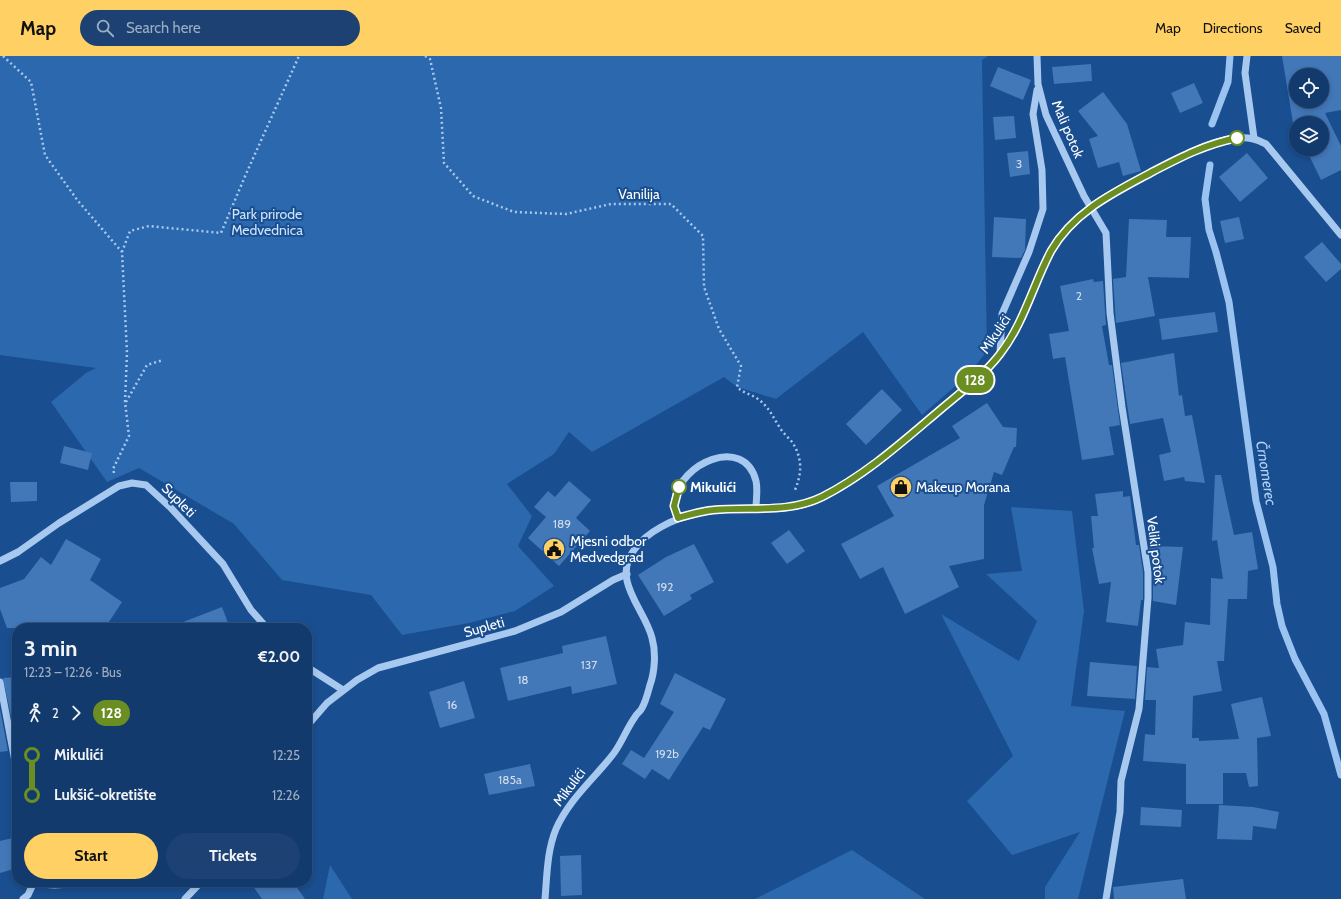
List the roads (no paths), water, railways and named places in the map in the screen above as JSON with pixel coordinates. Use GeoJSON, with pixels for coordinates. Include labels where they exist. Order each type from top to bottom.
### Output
{"type":"FeatureCollection","features":[{"type":"Feature","properties":{"kind":"street","name":"Mali potok"},"geometry":{"type":"LineString","coordinates":[[1038,56],[1038,84],[1046,115],[1090,207]]}},
{"type":"Feature","properties":{"kind":"street"},"geometry":{"type":"LineString","coordinates":[[1247,56],[1245,73],[1254,138],[1266,144],[1275,152],[1341,235]]}},
{"type":"Feature","properties":{"kind":"street"},"geometry":{"type":"LineString","coordinates":[[1000,355],[1002,314],[1029,252],[1043,208],[1042,170],[1033,114],[1038,84]]}},
{"type":"Feature","properties":{"kind":"street","name":"Mikulići"},"geometry":{"type":"LineString","coordinates":[[545,899],[548,857],[558,826],[581,791],[614,752],[634,717],[642,708],[652,680],[654,659],[653,639],[646,620],[634,602],[629,589],[627,574],[626,566],[635,548],[652,532],[678,518],[712,510],[784,508],[810,502],[864,472],[908,439],[977,378],[1000,355],[1016,330],[1037,281],[1060,238],[1070,225],[1090,207],[1111,194],[1203,147],[1237,138],[1254,138]]}},
{"type":"Feature","properties":{"kind":"street","name":"Veliki potok"},"geometry":{"type":"LineString","coordinates":[[1090,207],[1106,233],[1111,321],[1123,414],[1148,572],[1148,598],[1139,709],[1121,781],[1120,812],[1106,899]]}},
{"type":"Feature","properties":{"kind":"street"},"geometry":{"type":"LineString","coordinates":[[678,518],[674,506],[679,487],[690,473],[705,461],[716,457],[738,460],[746,464],[756,482],[756,509]]}},
{"type":"Feature","properties":{"kind":"street","name":"Supleti"},"geometry":{"type":"LineString","coordinates":[[0,561],[18,552],[59,523],[119,486],[132,483],[146,485],[223,564],[251,610],[263,623]]}},
{"type":"Feature","properties":{"kind":"street","name":"Supleti"},"geometry":{"type":"LineString","coordinates":[[312,720],[327,703],[343,690],[378,668],[515,631],[540,622],[561,612],[613,580],[627,574]]}},
{"type":"Feature","properties":{"kind":"street"},"geometry":{"type":"LineString","coordinates":[[312,670],[343,690]]}},
{"type":"Feature","properties":{"kind":"street"},"geometry":{"type":"LineString","coordinates":[[0,682],[12,746]]}},
{"type":"Feature","properties":{"kind":"street"},"geometry":{"type":"LineString","coordinates":[[27,898],[32,887]]}},
{"type":"Feature","properties":{"kind":"street"},"geometry":{"type":"LineString","coordinates":[[185,899],[196,887]]}},
{"type":"Feature","properties":{"kind":"waterway","name":"Črnomerec"},"geometry":{"type":"LineString","coordinates":[[1212,124],[1228,82],[1230,56]]}},
{"type":"Feature","properties":{"kind":"waterway","name":"Črnomerec"},"geometry":{"type":"LineString","coordinates":[[1210,165],[1205,199],[1209,230],[1229,302],[1256,501],[1273,567],[1277,604],[1282,626],[1295,659],[1324,714],[1341,775]]}},
{"type":"Feature","properties":{"kind":"place","name":"Mikulići"},"geometry":{"type":"Point","coordinates":[679,487]}},
{"type":"Feature","properties":{"kind":"place","name":"Makeup Morana"},"geometry":{"type":"Point","coordinates":[901,487]}},
{"type":"Feature","properties":{"kind":"place","name":"Mjesni odbor Medvedgrad"},"geometry":{"type":"Point","coordinates":[554,549]}},
{"type":"Feature","properties":{"kind":"park label","name":"Park prirode Medvednica"},"geometry":{"type":"Point","coordinates":[267,222]}}]}
